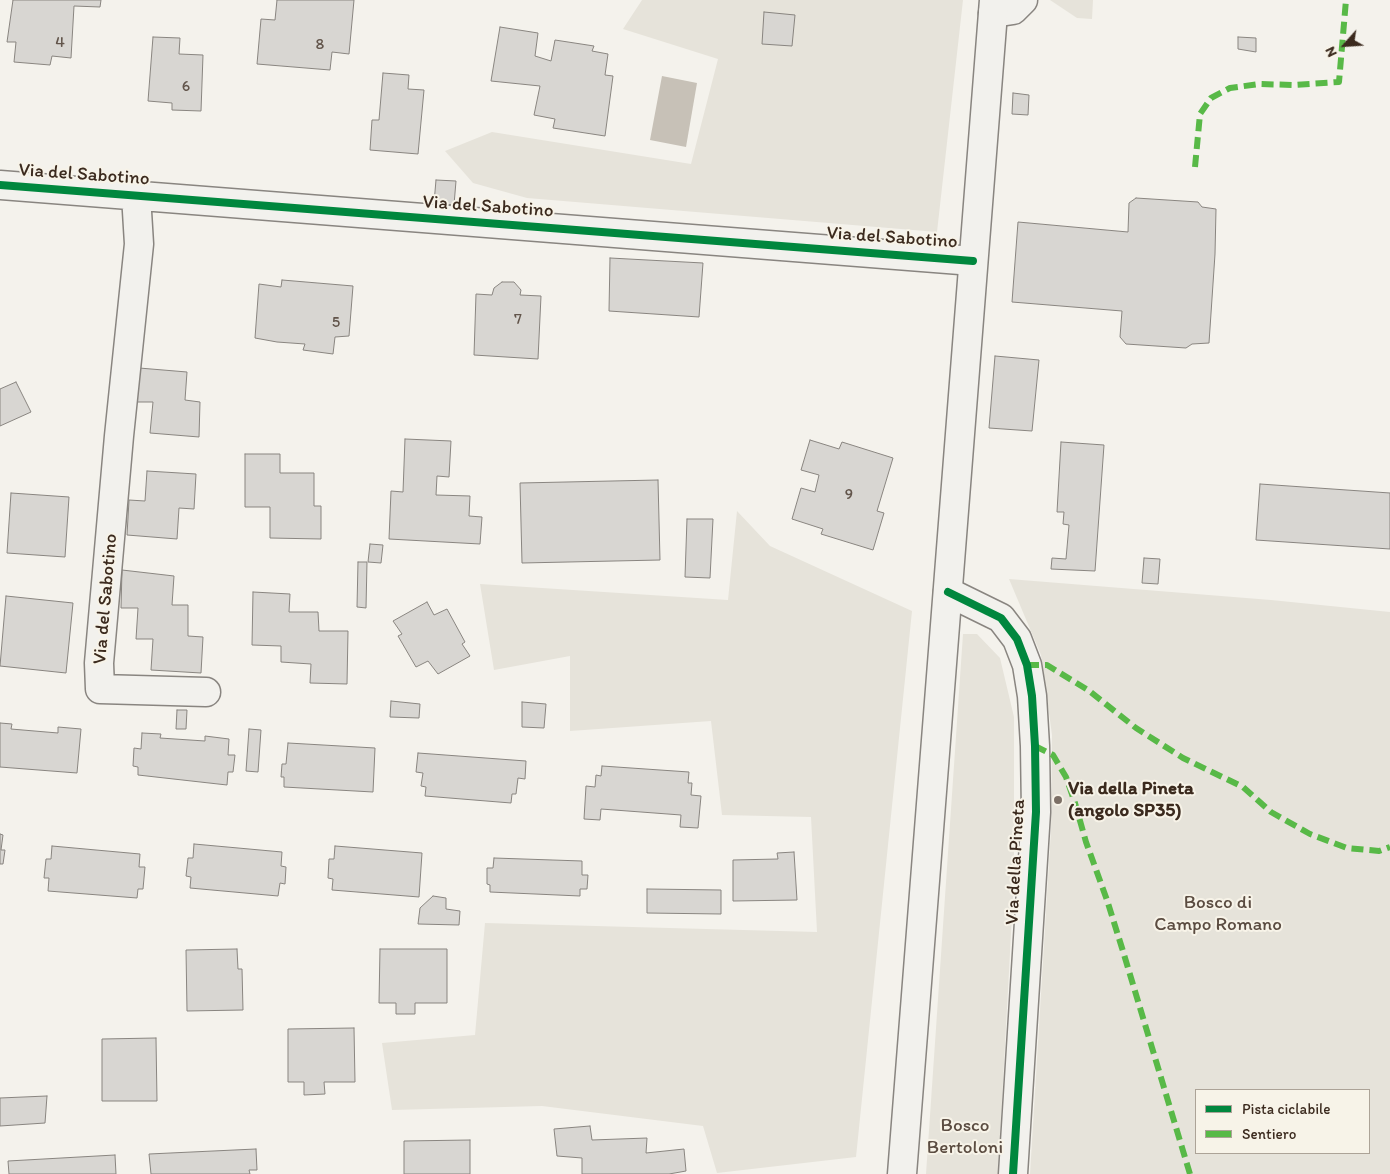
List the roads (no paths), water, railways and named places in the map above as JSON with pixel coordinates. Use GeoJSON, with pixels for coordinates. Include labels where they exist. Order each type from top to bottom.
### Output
{"type":"FeatureCollection","features":[{"type":"Feature","properties":{"kind":"street"},"geometry":{"type":"LineString","coordinates":[[902,1174],[993,7],[1012,10],[1024,0]]}},
{"type":"Feature","properties":{"kind":"street","name":"Via del Sabotino"},"geometry":{"type":"LineString","coordinates":[[0,185],[973,261]]}},
{"type":"Feature","properties":{"kind":"street","name":"Via del Sabotino"},"geometry":{"type":"LineString","coordinates":[[136,195],[140,244],[118,446],[100,663],[100,689],[206,692]]}},
{"type":"Feature","properties":{"kind":"street","name":"Via della Pineta"},"geometry":{"type":"LineString","coordinates":[[948,592],[1001,618],[1017,639],[1027,665],[1032,696],[1036,812],[1013,1174]]}},
{"type":"Feature","properties":{"kind":"place","name":"Via della Pineta (angolo SP35)"},"geometry":{"type":"Point","coordinates":[1058,800]}},
{"type":"Feature","properties":{"kind":"park label","name":"Bosco di Campo Romano"},"geometry":{"type":"Point","coordinates":[1218,914]}},
{"type":"Feature","properties":{"kind":"park label","name":"Bosco Bertoloni"},"geometry":{"type":"Point","coordinates":[965,1137]}}]}
